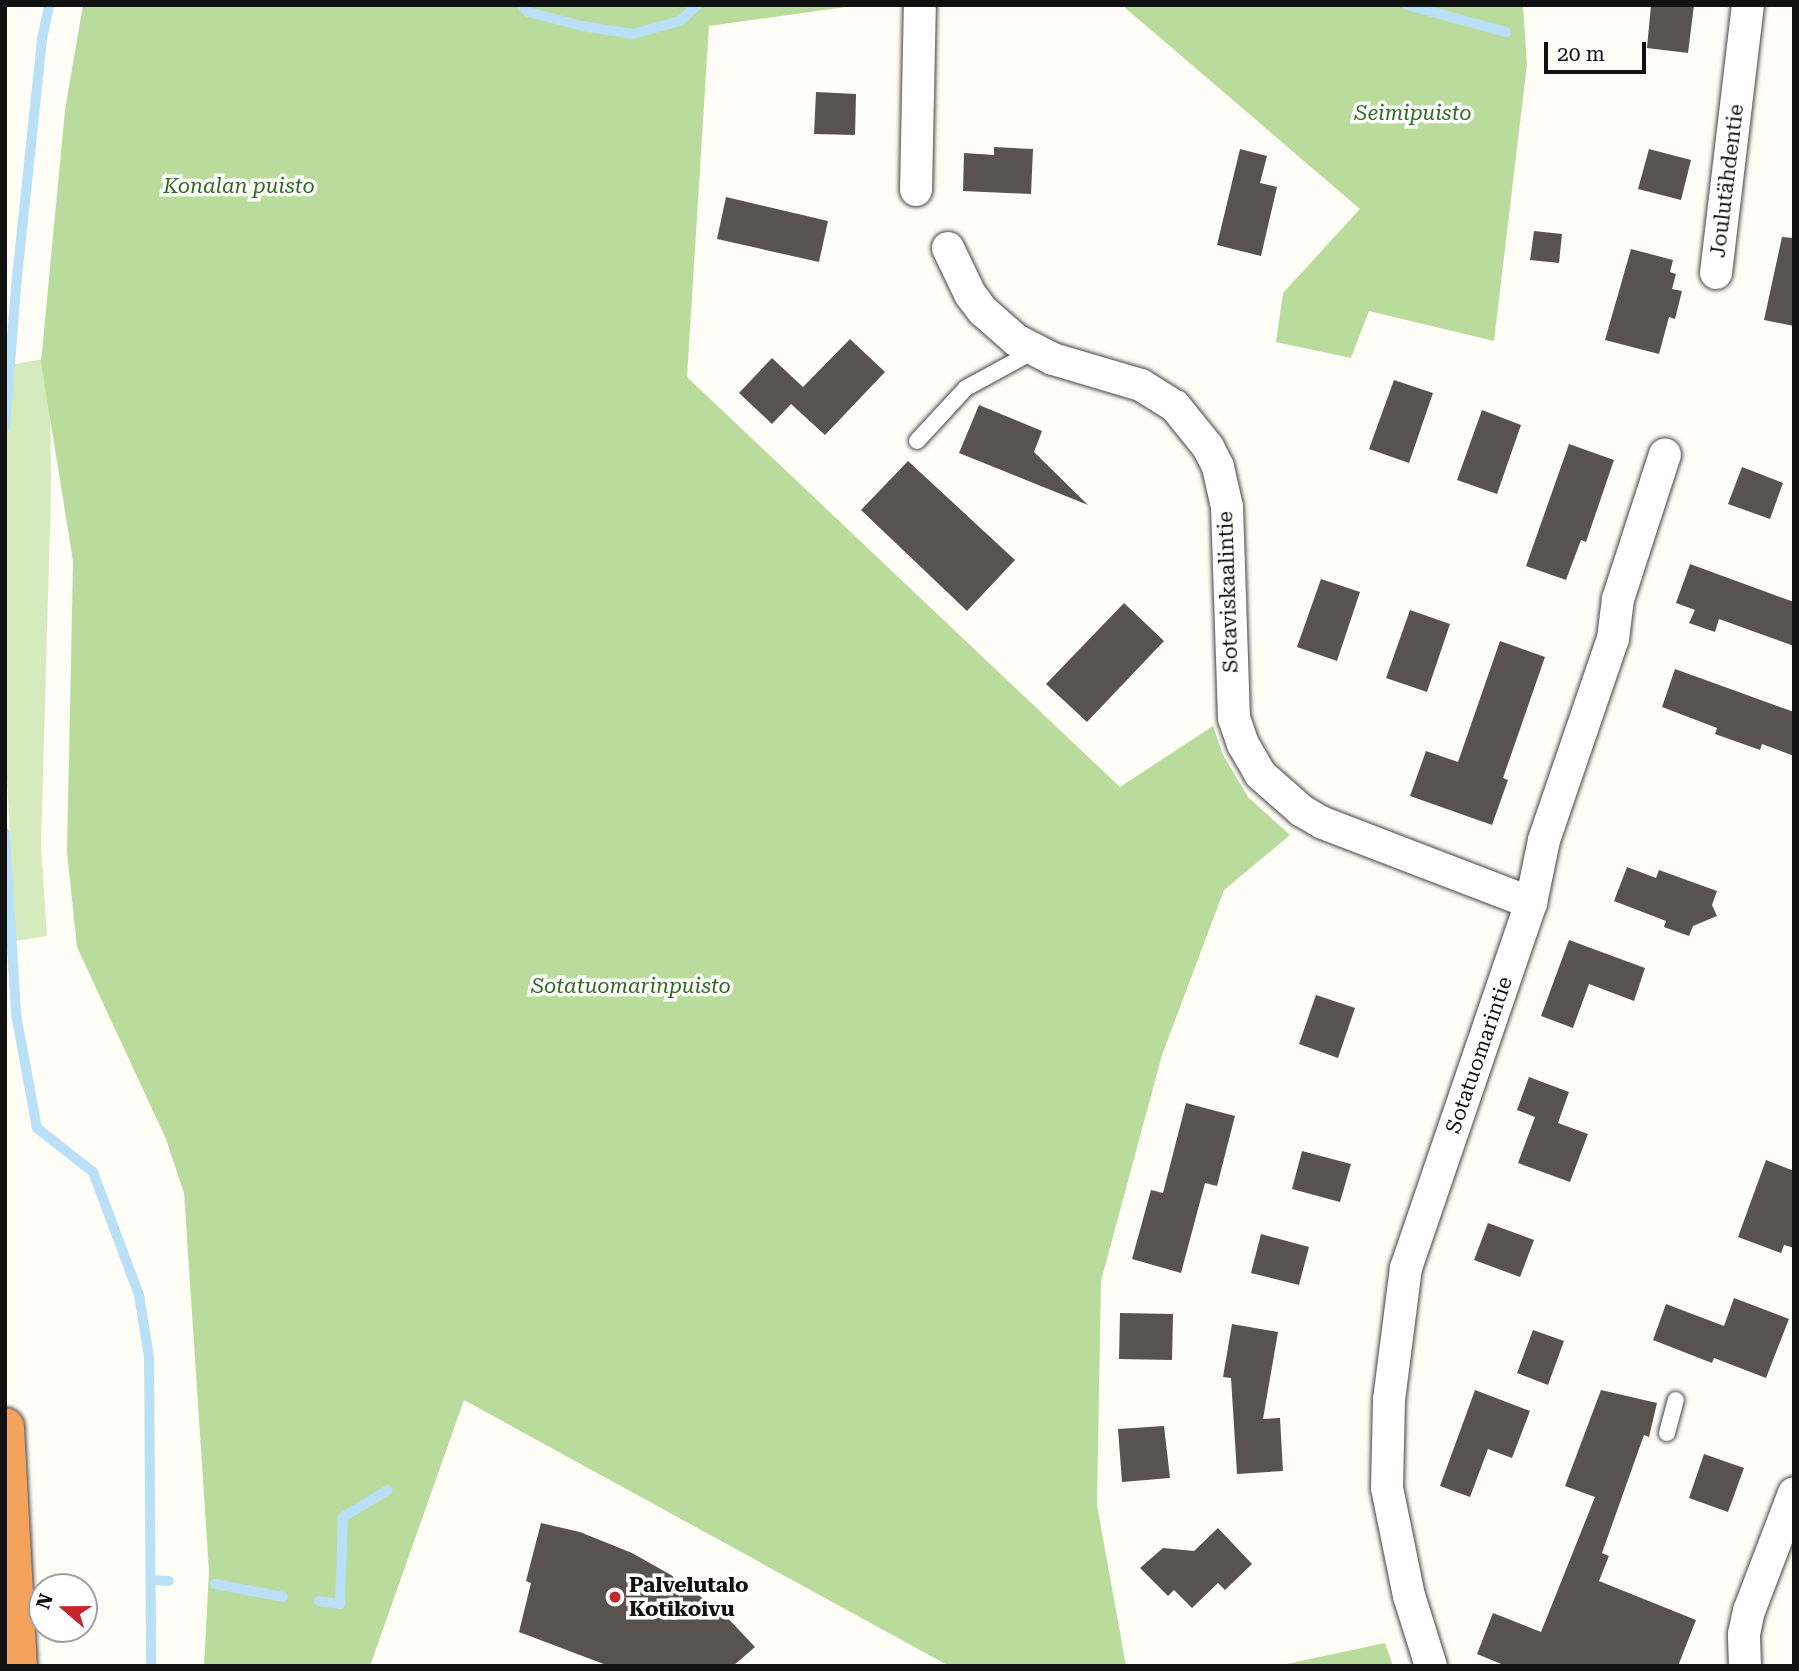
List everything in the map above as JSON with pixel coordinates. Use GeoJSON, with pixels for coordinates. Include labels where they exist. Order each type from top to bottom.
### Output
{"type":"FeatureCollection","features":[{"type":"Feature","properties":{"kind":"highway"},"geometry":{"type":"LineString","coordinates":[[5,1427],[18,1666]]}},
{"type":"Feature","properties":{"kind":"street"},"geometry":{"type":"LineString","coordinates":[[916,190],[920,5]]}},
{"type":"Feature","properties":{"kind":"street","name":"Joulutähdentie"},"geometry":{"type":"LineString","coordinates":[[1716,273],[1748,5]]}},
{"type":"Feature","properties":{"kind":"street","name":"Sotaviskaalintie"},"geometry":{"type":"LineString","coordinates":[[948,248],[958,275],[983,311],[1016,340],[1036,350],[1150,390],[1175,406],[1208,447],[1218,467],[1227,508],[1231,698],[1243,744],[1260,774],[1285,798],[1323,823],[1531,904]]}},
{"type":"Feature","properties":{"kind":"street","name":"Sotatuomarintie"},"geometry":{"type":"LineString","coordinates":[[1432,1666],[1409,1596],[1387,1488],[1389,1400],[1397,1321],[1406,1268],[1531,904],[1544,840],[1613,639],[1618,598],[1665,454]]}},
{"type":"Feature","properties":{"kind":"street"},"geometry":{"type":"LineString","coordinates":[[1745,1666],[1744,1634],[1749,1611],[1794,1493]]}},
{"type":"Feature","properties":{"kind":"lane"},"geometry":{"type":"LineString","coordinates":[[917,441],[966,388],[1036,350]]}},
{"type":"Feature","properties":{"kind":"lane"},"geometry":{"type":"LineString","coordinates":[[1667,1433],[1676,1400]]}},
{"type":"Feature","properties":{"kind":"green space","name":"Sotatuomarinpuisto"},"geometry":{"type":"Polygon","coordinates":[[[83,5],[860,5],[709,26],[687,377],[1120,787],[1213,726],[1223,755],[1248,797],[1290,835],[1224,890],[1162,1055],[1101,1281],[1097,1505],[1126,1666],[949,1666],[464,1400],[370,1666],[204,1666],[209,1571],[184,1193],[166,1139],[77,947],[67,852],[73,561],[41,362],[65,110],[83,5]]]}},
{"type":"Feature","properties":{"kind":"green space","name":"Seimipuisto"},"geometry":{"type":"Polygon","coordinates":[[[1103,5],[1523,5],[1527,64],[1494,341],[1369,311],[1351,358],[1276,342],[1283,293],[1360,209],[1123,6],[1103,5]]]}},
{"type":"Feature","properties":{"kind":"green space"},"geometry":{"type":"Polygon","coordinates":[[[50,358],[51,491],[41,846],[47,936],[15,941],[5,738],[5,488],[9,365],[50,358]]]}},
{"type":"Feature","properties":{"kind":"green space"},"geometry":{"type":"Polygon","coordinates":[[[1385,1643],[1393,1666],[1277,1666],[1385,1643]]]}},
{"type":"Feature","properties":{"kind":"building"},"geometry":{"type":"Polygon","coordinates":[[[1651,5],[1694,5],[1688,53],[1647,48],[1651,5]]]}},
{"type":"Feature","properties":{"kind":"building"},"geometry":{"type":"Polygon","coordinates":[[[816,92],[856,94],[855,135],[814,134],[816,92]]]}},
{"type":"Feature","properties":{"kind":"building"},"geometry":{"type":"Polygon","coordinates":[[[994,147],[1033,149],[1031,194],[963,191],[964,153],[994,155],[994,147]]]}},
{"type":"Feature","properties":{"kind":"building"},"geometry":{"type":"Polygon","coordinates":[[[1240,149],[1267,156],[1260,183],[1277,187],[1261,256],[1217,245],[1240,149]]]}},
{"type":"Feature","properties":{"kind":"building"},"geometry":{"type":"Polygon","coordinates":[[[1649,149],[1691,160],[1681,200],[1638,189],[1649,149]]]}},
{"type":"Feature","properties":{"kind":"building"},"geometry":{"type":"Polygon","coordinates":[[[726,197],[828,221],[819,262],[717,239],[726,197]]]}},
{"type":"Feature","properties":{"kind":"building"},"geometry":{"type":"Polygon","coordinates":[[[1534,231],[1562,234],[1559,263],[1530,260],[1534,231]]]}},
{"type":"Feature","properties":{"kind":"building"},"geometry":{"type":"Polygon","coordinates":[[[1782,237],[1794,238],[1794,326],[1764,320],[1782,237]]]}},
{"type":"Feature","properties":{"kind":"building"},"geometry":{"type":"Polygon","coordinates":[[[1631,249],[1673,260],[1670,272],[1676,274],[1672,289],[1682,291],[1675,319],[1669,317],[1659,354],[1605,340],[1631,249]]]}},
{"type":"Feature","properties":{"kind":"building"},"geometry":{"type":"Polygon","coordinates":[[[850,339],[885,372],[825,435],[791,404],[772,424],[739,393],[772,358],[803,387],[850,339]]]}},
{"type":"Feature","properties":{"kind":"building"},"geometry":{"type":"Polygon","coordinates":[[[1394,380],[1433,393],[1409,463],[1369,449],[1394,380]]]}},
{"type":"Feature","properties":{"kind":"building"},"geometry":{"type":"Polygon","coordinates":[[[979,405],[1042,431],[1034,452],[1088,505],[959,453],[979,405]]]}},
{"type":"Feature","properties":{"kind":"building"},"geometry":{"type":"Polygon","coordinates":[[[1482,410],[1521,425],[1497,494],[1457,480],[1482,410]]]}},
{"type":"Feature","properties":{"kind":"building"},"geometry":{"type":"Polygon","coordinates":[[[1569,444],[1614,460],[1586,542],[1581,540],[1566,580],[1526,566],[1569,444]]]}},
{"type":"Feature","properties":{"kind":"building"},"geometry":{"type":"Polygon","coordinates":[[[908,461],[1015,560],[967,611],[861,510],[908,461]]]}},
{"type":"Feature","properties":{"kind":"building"},"geometry":{"type":"Polygon","coordinates":[[[1742,467],[1783,483],[1770,519],[1728,504],[1742,467]]]}},
{"type":"Feature","properties":{"kind":"building"},"geometry":{"type":"Polygon","coordinates":[[[1690,564],[1794,602],[1794,646],[1719,619],[1715,632],[1689,623],[1695,610],[1676,603],[1690,564]]]}},
{"type":"Feature","properties":{"kind":"building"},"geometry":{"type":"Polygon","coordinates":[[[1321,579],[1360,592],[1337,661],[1297,647],[1321,579]]]}},
{"type":"Feature","properties":{"kind":"building"},"geometry":{"type":"Polygon","coordinates":[[[1124,603],[1164,641],[1087,722],[1046,684],[1124,603]]]}},
{"type":"Feature","properties":{"kind":"building"},"geometry":{"type":"Polygon","coordinates":[[[1410,610],[1450,624],[1427,692],[1386,678],[1410,610]]]}},
{"type":"Feature","properties":{"kind":"building"},"geometry":{"type":"Polygon","coordinates":[[[1500,641],[1545,657],[1503,778],[1508,780],[1492,825],[1410,796],[1426,751],[1458,762],[1500,641]]]}},
{"type":"Feature","properties":{"kind":"building"},"geometry":{"type":"Polygon","coordinates":[[[1675,669],[1794,712],[1794,756],[1762,744],[1760,750],[1715,734],[1717,728],[1662,707],[1675,669]]]}},
{"type":"Feature","properties":{"kind":"building"},"geometry":{"type":"Polygon","coordinates":[[[1627,867],[1656,878],[1659,870],[1717,891],[1712,905],[1717,916],[1693,926],[1689,936],[1664,927],[1666,921],[1614,901],[1627,867]]]}},
{"type":"Feature","properties":{"kind":"building"},"geometry":{"type":"Polygon","coordinates":[[[1569,940],[1645,968],[1634,1001],[1589,984],[1573,1028],[1541,1016],[1569,940]]]}},
{"type":"Feature","properties":{"kind":"building"},"geometry":{"type":"Polygon","coordinates":[[[1316,995],[1355,1008],[1338,1058],[1299,1044],[1316,995]]]}},
{"type":"Feature","properties":{"kind":"building"},"geometry":{"type":"Polygon","coordinates":[[[1529,1077],[1569,1092],[1558,1123],[1588,1134],[1570,1182],[1518,1163],[1535,1117],[1517,1110],[1529,1077]]]}},
{"type":"Feature","properties":{"kind":"building"},"geometry":{"type":"Polygon","coordinates":[[[1186,1103],[1235,1116],[1217,1186],[1205,1183],[1181,1273],[1132,1259],[1151,1190],[1163,1193],[1186,1103]]]}},
{"type":"Feature","properties":{"kind":"building"},"geometry":{"type":"Polygon","coordinates":[[[1302,1151],[1351,1164],[1340,1202],[1292,1189],[1302,1151]]]}},
{"type":"Feature","properties":{"kind":"building"},"geometry":{"type":"Polygon","coordinates":[[[1766,1160],[1794,1171],[1794,1248],[1784,1245],[1781,1253],[1738,1237],[1766,1160]]]}},
{"type":"Feature","properties":{"kind":"building"},"geometry":{"type":"Polygon","coordinates":[[[1488,1223],[1534,1240],[1520,1277],[1474,1260],[1488,1223]]]}},
{"type":"Feature","properties":{"kind":"building"},"geometry":{"type":"Polygon","coordinates":[[[1261,1234],[1309,1247],[1299,1285],[1251,1273],[1261,1234]]]}},
{"type":"Feature","properties":{"kind":"building"},"geometry":{"type":"Polygon","coordinates":[[[1734,1298],[1789,1319],[1766,1378],[1714,1358],[1712,1363],[1653,1340],[1666,1304],[1724,1326],[1734,1298]]]}},
{"type":"Feature","properties":{"kind":"building"},"geometry":{"type":"Polygon","coordinates":[[[1120,1313],[1173,1314],[1172,1360],[1119,1359],[1120,1313]]]}},
{"type":"Feature","properties":{"kind":"building"},"geometry":{"type":"Polygon","coordinates":[[[1232,1324],[1278,1332],[1263,1419],[1280,1418],[1283,1471],[1237,1474],[1231,1378],[1223,1377],[1232,1324]]]}},
{"type":"Feature","properties":{"kind":"building"},"geometry":{"type":"Polygon","coordinates":[[[1533,1330],[1564,1341],[1548,1385],[1517,1373],[1533,1330]]]}},
{"type":"Feature","properties":{"kind":"building"},"geometry":{"type":"Polygon","coordinates":[[[1475,1390],[1530,1411],[1512,1458],[1488,1449],[1470,1497],[1440,1486],[1475,1390]]]}},
{"type":"Feature","properties":{"kind":"building"},"geometry":{"type":"Polygon","coordinates":[[[1601,1390],[1657,1403],[1649,1437],[1644,1435],[1602,1553],[1609,1556],[1599,1581],[1696,1620],[1678,1666],[1506,1666],[1477,1654],[1493,1613],[1541,1632],[1595,1497],[1565,1486],[1601,1390]]]}},
{"type":"Feature","properties":{"kind":"building"},"geometry":{"type":"Polygon","coordinates":[[[1164,1426],[1170,1478],[1122,1482],[1118,1429],[1164,1426]]]}},
{"type":"Feature","properties":{"kind":"building"},"geometry":{"type":"Polygon","coordinates":[[[1704,1454],[1744,1468],[1728,1512],[1689,1498],[1704,1454]]]}},
{"type":"Feature","properties":{"kind":"building","name":"Palvelutalo Kotikoivu"},"geometry":{"type":"Polygon","coordinates":[[[541,1523],[580,1532],[632,1553],[671,1575],[723,1613],[755,1647],[733,1666],[609,1666],[519,1632],[531,1583],[526,1581],[541,1523]]]}},
{"type":"Feature","properties":{"kind":"building"},"geometry":{"type":"Polygon","coordinates":[[[1218,1528],[1252,1564],[1225,1590],[1218,1583],[1192,1608],[1174,1590],[1168,1596],[1140,1568],[1163,1548],[1194,1551],[1218,1528]]]}},
{"type":"Feature","properties":{"kind":"waterway"},"geometry":{"type":"LineString","coordinates":[[5,427],[16,287],[42,39],[49,5]]}},
{"type":"Feature","properties":{"kind":"waterway"},"geometry":{"type":"LineString","coordinates":[[522,5],[528,12],[582,26],[633,34],[680,21],[697,5]]}},
{"type":"Feature","properties":{"kind":"waterway"},"geometry":{"type":"LineString","coordinates":[[1407,5],[1506,32]]}},
{"type":"Feature","properties":{"kind":"waterway"},"geometry":{"type":"LineString","coordinates":[[5,833],[16,1014],[37,1128],[93,1172],[139,1295],[149,1357],[151,1666]]}},
{"type":"Feature","properties":{"kind":"waterway"},"geometry":{"type":"LineString","coordinates":[[319,1601],[340,1604],[343,1517],[388,1490]]}},
{"type":"Feature","properties":{"kind":"waterway"},"geometry":{"type":"LineString","coordinates":[[152,1580],[169,1581]]}},
{"type":"Feature","properties":{"kind":"waterway"},"geometry":{"type":"LineString","coordinates":[[215,1584],[283,1597]]}},
{"type":"Feature","properties":{"kind":"place","name":"Palvelutalo Kotikoivu"},"geometry":{"type":"Point","coordinates":[615,1597]}},
{"type":"Feature","properties":{"kind":"park label","name":"Konalan puisto"},"geometry":{"type":"Point","coordinates":[239,186]}}]}
